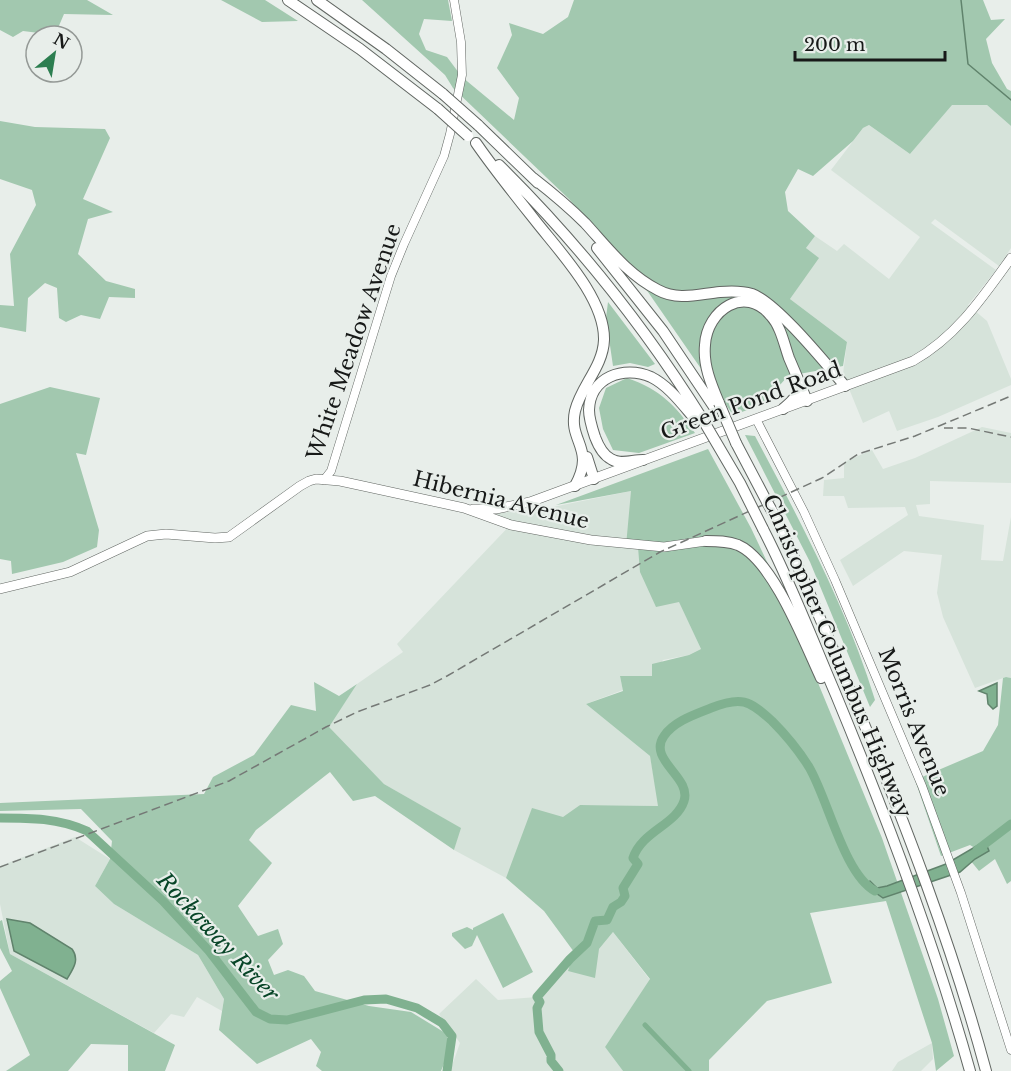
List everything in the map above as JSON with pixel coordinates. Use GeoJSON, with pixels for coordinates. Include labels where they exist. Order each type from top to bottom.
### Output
{"type":"FeatureCollection","features":[{"type":"Feature","properties":{"kind":"highway"},"geometry":{"type":"LineString","coordinates":[[288,0],[360,49],[438,109],[472,139],[547,214],[602,277],[657,350],[699,419]]}},
{"type":"Feature","properties":{"kind":"highway"},"geometry":{"type":"LineString","coordinates":[[317,0],[386,49],[443,94],[533,178],[586,234],[624,279],[716,405]]}},
{"type":"Feature","properties":{"kind":"highway"},"geometry":{"type":"LineString","coordinates":[[472,139],[576,273],[598,312],[604,334],[603,354],[575,412],[576,429],[594,478]]}},
{"type":"Feature","properties":{"kind":"highway"},"geometry":{"type":"LineString","coordinates":[[533,178],[560,199],[628,271],[660,291],[677,296],[742,291],[768,303],[845,386]]}},
{"type":"Feature","properties":{"kind":"highway"},"geometry":{"type":"LineString","coordinates":[[716,405],[708,374],[706,335],[719,311],[729,304],[739,302],[754,303],[770,314],[779,328],[807,401]]}},
{"type":"Feature","properties":{"kind":"highway"},"geometry":{"type":"LineString","coordinates":[[643,460],[619,462],[613,460],[603,452],[597,442],[589,410],[594,393],[606,378],[626,372],[651,377],[663,385],[699,419]]}},
{"type":"Feature","properties":{"kind":"highway"},"geometry":{"type":"LineString","coordinates":[[783,409],[795,399],[797,394],[796,374]]}},
{"type":"Feature","properties":{"kind":"highway","name":"Christopher Columbus Highway"},"geometry":{"type":"LineString","coordinates":[[716,405],[776,518],[807,586],[874,748],[931,896],[986,1071]]}},
{"type":"Feature","properties":{"kind":"highway","name":"Christopher Columbus Highway"},"geometry":{"type":"LineString","coordinates":[[699,419],[731,466],[797,602],[906,873],[937,960],[970,1071]]}},
{"type":"Feature","properties":{"kind":"highway"},"geometry":{"type":"LineString","coordinates":[[575,486],[584,466],[582,449]]}},
{"type":"Feature","properties":{"kind":"highway"},"geometry":{"type":"LineString","coordinates":[[706,541],[726,542],[745,548],[771,577],[866,769]]}},
{"type":"Feature","properties":{"kind":"main road","name":"Green Pond Road"},"geometry":{"type":"LineString","coordinates":[[464,508],[488,509],[515,506],[807,401],[913,360],[934,348],[963,321],[1011,258]]}},
{"type":"Feature","properties":{"kind":"main road"},"geometry":{"type":"LineString","coordinates":[[0,589],[70,572],[147,536],[166,534],[229,537],[309,480],[324,480]]}},
{"type":"Feature","properties":{"kind":"main road","name":"Hibernia Avenue"},"geometry":{"type":"LineString","coordinates":[[324,480],[340,481],[464,508],[511,525],[591,540],[664,547],[706,541]]}},
{"type":"Feature","properties":{"kind":"street","name":"White Meadow Avenue"},"geometry":{"type":"LineString","coordinates":[[324,480],[331,471],[396,262],[444,156],[462,78],[461,42],[454,0]]}},
{"type":"Feature","properties":{"kind":"street","name":"Morris Avenue"},"geometry":{"type":"LineString","coordinates":[[756,419],[804,512],[835,580],[922,786],[949,860],[1011,1050]]}},
{"type":"Feature","properties":{"kind":"shaded area"},"geometry":{"type":"Polygon","coordinates":[[[0,0],[87,0],[113,15],[64,14],[60,24],[24,24],[24,31],[13,37],[0,30],[0,0]]]}},
{"type":"Feature","properties":{"kind":"shaded area"},"geometry":{"type":"Polygon","coordinates":[[[221,0],[265,0],[298,21],[262,22],[221,0]]]}},
{"type":"Feature","properties":{"kind":"shaded area"},"geometry":{"type":"Polygon","coordinates":[[[362,0],[448,0],[452,21],[424,19],[419,34],[426,50],[447,57],[462,77],[514,120],[519,98],[497,68],[512,35],[509,23],[543,34],[568,17],[574,0],[983,0],[991,20],[1005,19],[986,39],[992,63],[1007,89],[1011,91],[1011,126],[987,105],[952,105],[910,154],[869,125],[863,128],[853,141],[813,176],[798,169],[785,192],[788,211],[815,236],[806,248],[819,258],[790,299],[847,342],[843,366],[788,376],[762,405],[733,415],[648,292],[569,199],[453,88],[445,75],[362,0]]]}},
{"type":"Feature","properties":{"kind":"shaded area"},"geometry":{"type":"Polygon","coordinates":[[[951,105],[987,105],[1011,126],[1011,248],[999,266],[935,219],[931,223],[996,270],[968,305],[987,321],[1011,379],[1011,385],[938,417],[897,431],[889,411],[863,423],[843,374],[847,342],[790,299],[818,258],[806,248],[815,236],[837,251],[844,244],[889,279],[920,237],[831,170],[863,128],[869,125],[910,154],[951,105]]]}},
{"type":"Feature","properties":{"kind":"shaded area"},"geometry":{"type":"Polygon","coordinates":[[[0,121],[35,127],[105,129],[110,138],[83,199],[113,212],[88,219],[78,254],[106,281],[135,289],[135,298],[109,297],[100,319],[81,315],[66,322],[59,318],[57,288],[45,283],[28,298],[26,332],[0,327],[0,305],[14,306],[10,254],[36,205],[32,190],[0,179],[0,121]]]}},
{"type":"Feature","properties":{"kind":"shaded area"},"geometry":{"type":"Polygon","coordinates":[[[608,302],[655,364],[648,367],[630,363],[613,366],[606,318],[608,302]]]}},
{"type":"Feature","properties":{"kind":"shaded area"},"geometry":{"type":"Polygon","coordinates":[[[627,378],[666,399],[695,433],[639,453],[613,450],[603,429],[599,408],[606,388],[627,378]]]}},
{"type":"Feature","properties":{"kind":"shaded area"},"geometry":{"type":"Polygon","coordinates":[[[50,387],[100,398],[86,455],[76,453],[99,530],[97,547],[63,562],[12,574],[11,561],[0,559],[0,404],[50,387]]]}},
{"type":"Feature","properties":{"kind":"shaded area"},"geometry":{"type":"Polygon","coordinates":[[[982,427],[1011,433],[1011,483],[930,481],[930,504],[916,505],[919,516],[984,525],[981,560],[1003,561],[1011,517],[1011,678],[1006,677],[975,688],[943,617],[937,593],[942,555],[904,551],[853,586],[840,560],[908,515],[905,507],[848,508],[844,496],[823,496],[824,480],[844,478],[844,462],[872,450],[883,469],[915,458],[982,427]]]}},
{"type":"Feature","properties":{"kind":"shaded area"},"geometry":{"type":"Polygon","coordinates":[[[745,435],[755,436],[837,598],[875,700],[870,707],[810,562],[745,435]]]}},
{"type":"Feature","properties":{"kind":"shaded area"},"geometry":{"type":"Polygon","coordinates":[[[708,449],[751,528],[776,581],[882,838],[938,999],[954,1056],[936,1071],[932,1043],[886,901],[810,913],[832,983],[767,1001],[709,1060],[709,1071],[623,1071],[605,1047],[650,979],[613,932],[599,949],[595,978],[568,971],[574,952],[544,911],[506,878],[532,808],[563,817],[580,805],[658,806],[650,756],[586,704],[623,691],[620,676],[652,676],[652,664],[689,655],[701,649],[679,602],[656,607],[640,572],[638,547],[626,546],[631,491],[556,505],[708,449]]]}},
{"type":"Feature","properties":{"kind":"shaded area"},"geometry":{"type":"Polygon","coordinates":[[[631,491],[638,547],[679,601],[701,649],[689,655],[663,660],[652,676],[620,676],[623,690],[586,704],[650,756],[659,806],[580,805],[528,848],[506,878],[454,850],[460,828],[384,784],[328,727],[357,684],[403,652],[397,644],[514,521],[491,514],[548,508],[631,491]]]}},
{"type":"Feature","properties":{"kind":"shaded area"},"geometry":{"type":"Polygon","coordinates":[[[1003,678],[1011,678],[1011,881],[1007,884],[995,859],[979,871],[970,860],[980,851],[970,845],[941,856],[915,780],[983,751],[998,725],[1003,678]]]}},
{"type":"Feature","properties":{"kind":"shaded area"},"geometry":{"type":"Polygon","coordinates":[[[314,682],[339,696],[357,684],[329,727],[384,784],[461,828],[454,850],[375,796],[353,801],[330,772],[256,830],[249,840],[272,863],[238,906],[258,936],[278,929],[283,944],[268,960],[274,975],[288,970],[304,976],[315,991],[369,1006],[411,1012],[447,1034],[449,1052],[441,1071],[322,1071],[316,1066],[321,1052],[311,1039],[257,1064],[219,1030],[224,999],[198,955],[114,904],[95,886],[110,859],[112,841],[81,809],[0,811],[0,803],[204,794],[213,777],[254,755],[291,705],[316,711],[314,682]]]}},
{"type":"Feature","properties":{"kind":"shaded area"},"geometry":{"type":"Polygon","coordinates":[[[997,683],[997,706],[993,709],[988,704],[987,694],[979,691],[997,683]]]}},
{"type":"Feature","properties":{"kind":"shaded area"},"geometry":{"type":"Polygon","coordinates":[[[75,837],[110,859],[95,886],[114,904],[198,955],[224,999],[222,1011],[197,997],[184,1017],[171,1014],[154,1033],[10,954],[0,904],[0,866],[75,837]]]}},
{"type":"Feature","properties":{"kind":"shaded area"},"geometry":{"type":"Polygon","coordinates":[[[985,841],[989,851],[960,872],[883,898],[866,886],[870,881],[877,888],[887,886],[946,864],[985,841]]]}},
{"type":"Feature","properties":{"kind":"shaded area"},"geometry":{"type":"Polygon","coordinates":[[[503,913],[533,972],[503,988],[477,935],[472,946],[465,949],[452,936],[452,933],[467,927],[473,930],[503,913]]]}},
{"type":"Feature","properties":{"kind":"shaded area"},"geometry":{"type":"Polygon","coordinates":[[[7,919],[30,923],[72,949],[76,961],[67,979],[14,951],[7,919]]]}},
{"type":"Feature","properties":{"kind":"shaded area"},"geometry":{"type":"Polygon","coordinates":[[[2,920],[10,954],[175,1045],[165,1071],[128,1071],[128,1045],[91,1044],[68,1071],[6,1071],[30,1055],[0,988],[0,981],[12,971],[0,948],[0,921],[2,920]]]}},
{"type":"Feature","properties":{"kind":"shaded area"},"geometry":{"type":"Polygon","coordinates":[[[613,932],[650,980],[605,1047],[623,1071],[450,1071],[460,1043],[439,1014],[476,979],[498,1000],[537,997],[574,952],[599,949],[613,932]]]}},
{"type":"Feature","properties":{"kind":"shaded area"},"geometry":{"type":"Polygon","coordinates":[[[932,1043],[933,1059],[921,1071],[892,1071],[898,1062],[932,1043]]]}},
{"type":"Feature","properties":{"kind":"waterway"},"geometry":{"type":"LineString","coordinates":[[961,0],[968,64],[1011,100]]}},
{"type":"Feature","properties":{"kind":"waterway"},"geometry":{"type":"LineString","coordinates":[[559,1071],[551,1061],[551,1055],[539,1032],[537,1008],[540,1002],[537,997],[587,943],[595,921],[607,920],[613,907],[621,902],[625,896],[623,888],[638,864],[633,858],[637,849],[680,809],[685,792],[677,776],[665,761],[660,745],[668,731],[679,722],[721,704],[737,701],[751,704],[764,714],[787,737],[809,767],[854,869],[875,891]]}},
{"type":"Feature","properties":{"kind":"waterway","name":"Rockaway River"},"geometry":{"type":"LineString","coordinates":[[0,818],[55,821],[87,831],[163,901],[209,951],[256,1012],[270,1019],[287,1020],[364,1000],[386,999],[417,1008],[442,1023],[452,1036],[447,1071]]}},
{"type":"Feature","properties":{"kind":"waterway"},"geometry":{"type":"LineString","coordinates":[[977,850],[1011,824]]}},
{"type":"Feature","properties":{"kind":"waterway"},"geometry":{"type":"LineString","coordinates":[[645,1025],[689,1071]]}},
{"type":"Feature","properties":{"kind":"railway"},"geometry":{"type":"LineString","coordinates":[[0,867],[229,781],[357,712],[430,685],[660,552],[822,478],[858,454],[915,436],[1011,396]]}},
{"type":"Feature","properties":{"kind":"railway"},"geometry":{"type":"LineString","coordinates":[[944,428],[968,428],[1011,437]]}}]}
